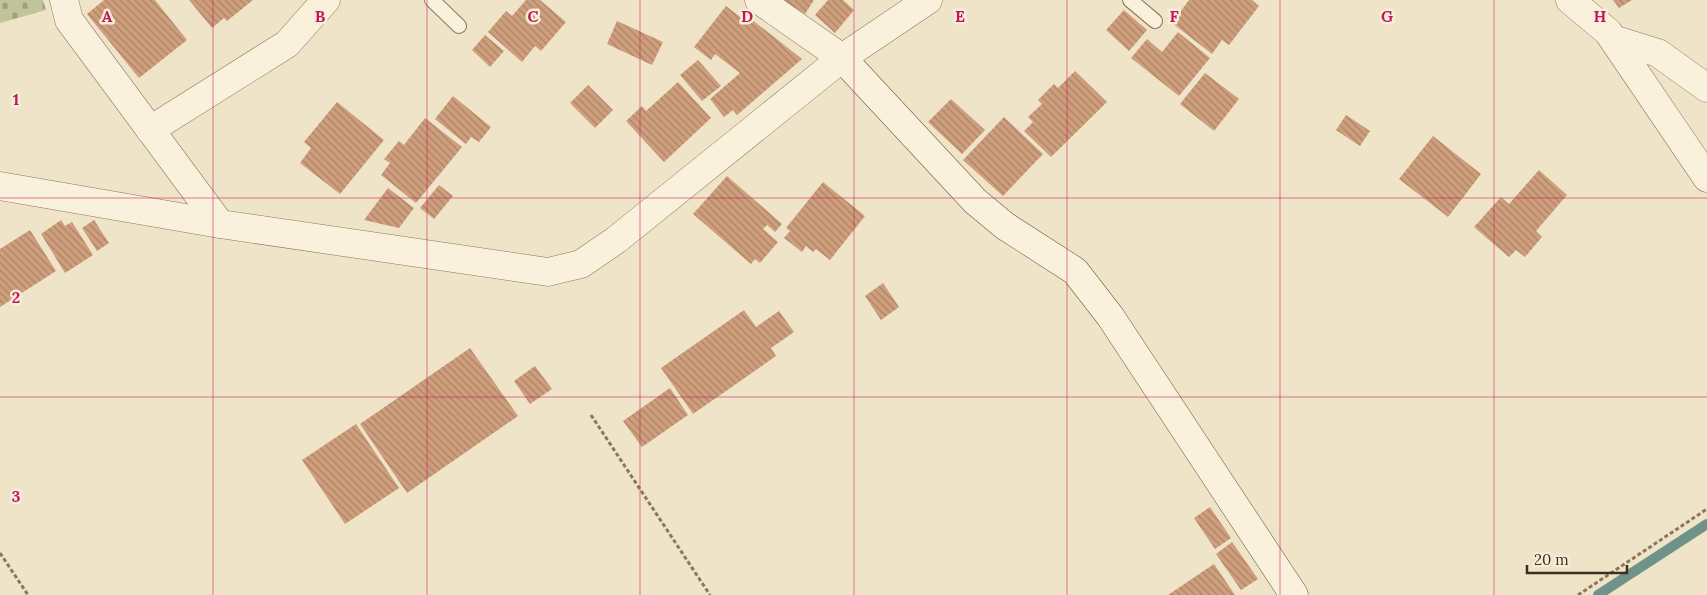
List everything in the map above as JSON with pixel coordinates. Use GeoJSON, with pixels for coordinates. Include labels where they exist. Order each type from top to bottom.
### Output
{"type":"FeatureCollection","features":[{"type":"Feature","properties":{"kind":"street"},"geometry":{"type":"LineString","coordinates":[[64,0],[69,20],[220,224]]}},
{"type":"Feature","properties":{"kind":"street"},"geometry":{"type":"LineString","coordinates":[[150,130],[286,44],[326,0]]}},
{"type":"Feature","properties":{"kind":"street"},"geometry":{"type":"LineString","coordinates":[[759,0],[842,58],[975,201],[1005,226],[1075,271],[1110,316],[1294,595]]}},
{"type":"Feature","properties":{"kind":"street"},"geometry":{"type":"LineString","coordinates":[[0,186],[220,224],[548,272],[581,264],[616,240],[842,58],[928,0]]}},
{"type":"Feature","properties":{"kind":"street"},"geometry":{"type":"LineString","coordinates":[[1570,0],[1613,39],[1707,178]]}},
{"type":"Feature","properties":{"kind":"street"},"geometry":{"type":"LineString","coordinates":[[1613,39],[1658,53],[1707,88]]}},
{"type":"Feature","properties":{"kind":"lane"},"geometry":{"type":"LineString","coordinates":[[432,0],[459,26]]}},
{"type":"Feature","properties":{"kind":"lane"},"geometry":{"type":"LineString","coordinates":[[1130,0],[1155,21]]}},
{"type":"Feature","properties":{"kind":"path"},"geometry":{"type":"LineString","coordinates":[[591,415],[710,595]]}},
{"type":"Feature","properties":{"kind":"path"},"geometry":{"type":"LineString","coordinates":[[1578,595],[1707,509]]}},
{"type":"Feature","properties":{"kind":"path"},"geometry":{"type":"LineString","coordinates":[[0,553],[28,595]]}},
{"type":"Feature","properties":{"kind":"green space"},"geometry":{"type":"Polygon","coordinates":[[[0,0],[43,0],[46,10],[0,23],[0,0]]]}},
{"type":"Feature","properties":{"kind":"building"},"geometry":{"type":"Polygon","coordinates":[[[104,0],[155,0],[187,40],[139,78],[87,14],[104,0]]]}},
{"type":"Feature","properties":{"kind":"building"},"geometry":{"type":"Polygon","coordinates":[[[189,0],[253,0],[227,21],[224,18],[212,28],[189,0]]]}},
{"type":"Feature","properties":{"kind":"building"},"geometry":{"type":"Polygon","coordinates":[[[526,0],[540,0],[566,22],[541,51],[535,46],[522,62],[488,32],[506,11],[512,16],[526,0]]]}},
{"type":"Feature","properties":{"kind":"building"},"geometry":{"type":"Polygon","coordinates":[[[782,0],[814,0],[805,14],[782,0]]]}},
{"type":"Feature","properties":{"kind":"building"},"geometry":{"type":"Polygon","coordinates":[[[828,0],[843,0],[854,10],[835,33],[815,15],[828,0]]]}},
{"type":"Feature","properties":{"kind":"building"},"geometry":{"type":"Polygon","coordinates":[[[1189,0],[1252,0],[1259,6],[1229,45],[1222,40],[1212,54],[1172,23],[1189,0]]]}},
{"type":"Feature","properties":{"kind":"building"},"geometry":{"type":"Polygon","coordinates":[[[1613,0],[1632,0],[1619,8],[1613,0]]]}},
{"type":"Feature","properties":{"kind":"building"},"geometry":{"type":"Polygon","coordinates":[[[726,6],[743,19],[746,15],[802,59],[737,115],[733,110],[724,117],[710,99],[740,73],[715,54],[711,60],[694,47],[726,6]]]}},
{"type":"Feature","properties":{"kind":"building"},"geometry":{"type":"Polygon","coordinates":[[[1124,10],[1147,30],[1129,51],[1106,30],[1124,10]]]}},
{"type":"Feature","properties":{"kind":"building"},"geometry":{"type":"Polygon","coordinates":[[[617,21],[663,42],[652,65],[607,44],[617,21]]]}},
{"type":"Feature","properties":{"kind":"building"},"geometry":{"type":"Polygon","coordinates":[[[1178,32],[1210,58],[1179,96],[1131,58],[1147,39],[1162,52],[1178,32]]]}},
{"type":"Feature","properties":{"kind":"building"},"geometry":{"type":"Polygon","coordinates":[[[485,35],[504,51],[490,67],[472,50],[485,35]]]}},
{"type":"Feature","properties":{"kind":"building"},"geometry":{"type":"Polygon","coordinates":[[[698,60],[721,86],[702,101],[680,75],[698,60]]]}},
{"type":"Feature","properties":{"kind":"building"},"geometry":{"type":"Polygon","coordinates":[[[1075,71],[1107,102],[1051,157],[1024,131],[1033,122],[1028,117],[1042,104],[1038,100],[1054,84],[1058,88],[1075,71]]]}},
{"type":"Feature","properties":{"kind":"building"},"geometry":{"type":"Polygon","coordinates":[[[1205,73],[1239,99],[1214,131],[1180,104],[1205,73]]]}},
{"type":"Feature","properties":{"kind":"building"},"geometry":{"type":"Polygon","coordinates":[[[678,82],[711,118],[664,162],[626,121],[642,106],[646,111],[678,82]]]}},
{"type":"Feature","properties":{"kind":"building"},"geometry":{"type":"Polygon","coordinates":[[[588,85],[613,110],[595,128],[570,103],[588,85]]]}},
{"type":"Feature","properties":{"kind":"building"},"geometry":{"type":"Polygon","coordinates":[[[453,96],[491,127],[479,142],[471,137],[466,144],[435,119],[453,96]]]}},
{"type":"Feature","properties":{"kind":"building"},"geometry":{"type":"Polygon","coordinates":[[[951,99],[985,130],[962,154],[928,122],[951,99]]]}},
{"type":"Feature","properties":{"kind":"building"},"geometry":{"type":"Polygon","coordinates":[[[337,102],[384,140],[340,194],[300,163],[311,148],[304,142],[337,102]]]}},
{"type":"Feature","properties":{"kind":"building"},"geometry":{"type":"Polygon","coordinates":[[[1346,115],[1370,131],[1360,146],[1336,130],[1346,115]]]}},
{"type":"Feature","properties":{"kind":"building"},"geometry":{"type":"Polygon","coordinates":[[[1004,117],[1043,154],[1003,196],[963,160],[1004,117]]]}},
{"type":"Feature","properties":{"kind":"building"},"geometry":{"type":"Polygon","coordinates":[[[425,118],[462,147],[416,203],[381,175],[390,163],[384,159],[399,141],[404,145],[425,118]]]}},
{"type":"Feature","properties":{"kind":"building"},"geometry":{"type":"Polygon","coordinates":[[[1433,136],[1481,174],[1448,217],[1399,179],[1433,136]]]}},
{"type":"Feature","properties":{"kind":"building"},"geometry":{"type":"Polygon","coordinates":[[[1539,170],[1567,195],[1536,231],[1542,237],[1525,257],[1516,250],[1509,257],[1474,227],[1501,197],[1509,204],[1539,170]]]}},
{"type":"Feature","properties":{"kind":"building"},"geometry":{"type":"Polygon","coordinates":[[[727,176],[782,224],[775,232],[767,225],[763,229],[778,242],[760,263],[755,259],[751,264],[693,214],[727,176]]]}},
{"type":"Feature","properties":{"kind":"building"},"geometry":{"type":"Polygon","coordinates":[[[823,182],[865,216],[830,260],[816,249],[813,252],[806,246],[802,252],[784,238],[790,231],[786,228],[823,182]]]}},
{"type":"Feature","properties":{"kind":"building"},"geometry":{"type":"Polygon","coordinates":[[[439,185],[453,196],[434,219],[420,208],[439,185]]]}},
{"type":"Feature","properties":{"kind":"building"},"geometry":{"type":"Polygon","coordinates":[[[388,188],[414,208],[399,228],[364,220],[388,188]]]}},
{"type":"Feature","properties":{"kind":"building"},"geometry":{"type":"Polygon","coordinates":[[[61,220],[65,226],[72,222],[93,255],[65,273],[41,234],[61,220]]]}},
{"type":"Feature","properties":{"kind":"building"},"geometry":{"type":"Polygon","coordinates":[[[94,220],[109,243],[97,251],[82,228],[94,220]]]}},
{"type":"Feature","properties":{"kind":"building"},"geometry":{"type":"Polygon","coordinates":[[[30,230],[56,271],[0,307],[0,249],[30,230]]]}},
{"type":"Feature","properties":{"kind":"building"},"geometry":{"type":"Polygon","coordinates":[[[883,283],[899,307],[881,320],[865,296],[883,283]]]}},
{"type":"Feature","properties":{"kind":"building"},"geometry":{"type":"Polygon","coordinates":[[[744,310],[756,327],[779,311],[794,332],[771,348],[776,356],[693,414],[661,368],[744,310]]]}},
{"type":"Feature","properties":{"kind":"building"},"geometry":{"type":"Polygon","coordinates":[[[470,348],[518,416],[407,493],[360,424],[470,348]]]}},
{"type":"Feature","properties":{"kind":"building"},"geometry":{"type":"Polygon","coordinates":[[[535,366],[552,389],[530,404],[514,381],[535,366]]]}},
{"type":"Feature","properties":{"kind":"building"},"geometry":{"type":"Polygon","coordinates":[[[670,388],[688,415],[642,447],[623,421],[670,388]]]}},
{"type":"Feature","properties":{"kind":"building"},"geometry":{"type":"Polygon","coordinates":[[[356,424],[399,488],[345,524],[302,460],[356,424]]]}},
{"type":"Feature","properties":{"kind":"building"},"geometry":{"type":"Polygon","coordinates":[[[1210,507],[1231,538],[1215,549],[1194,518],[1210,507]]]}},
{"type":"Feature","properties":{"kind":"building"},"geometry":{"type":"Polygon","coordinates":[[[1232,542],[1258,579],[1241,590],[1216,554],[1232,542]]]}},
{"type":"Feature","properties":{"kind":"building"},"geometry":{"type":"Polygon","coordinates":[[[1214,564],[1235,595],[1168,595],[1214,564]]]}},
{"type":"Feature","properties":{"kind":"waterway"},"geometry":{"type":"LineString","coordinates":[[1598,595],[1707,524]]}}]}
